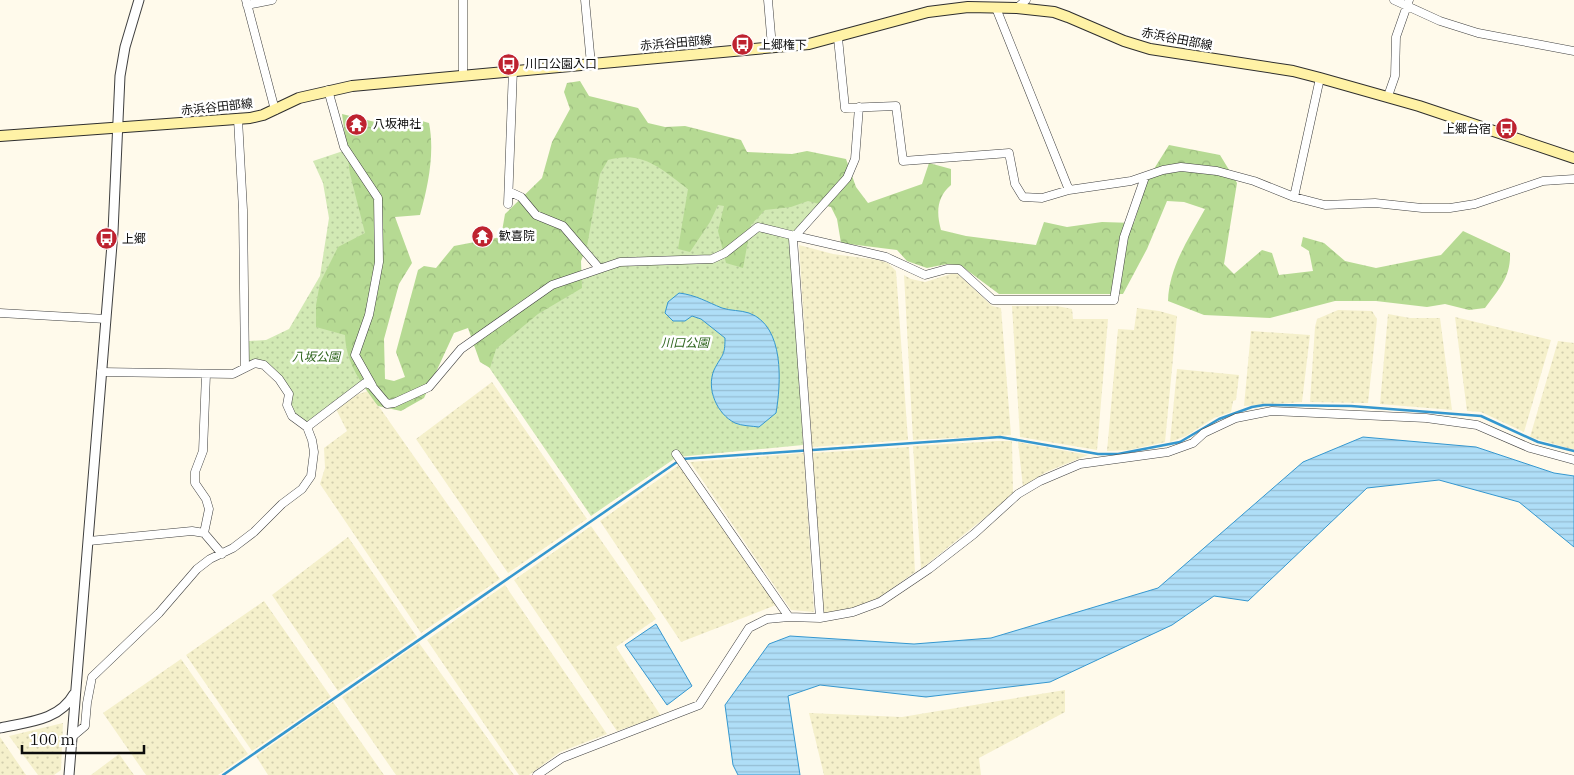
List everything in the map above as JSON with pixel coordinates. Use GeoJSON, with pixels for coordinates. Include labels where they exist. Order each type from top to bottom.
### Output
{"type":"FeatureCollection","features":[{"type":"Feature","properties":{"kind":"main road","name":"赤浜谷田部線"},"geometry":{"type":"LineString","coordinates":[[0,136],[238,120],[275,110],[299,98],[328,90],[382,81],[809,44],[838,38],[928,12],[969,4],[1054,12],[1150,49],[1276,68],[1320,78],[1388,96],[1574,158]]}},
{"type":"Feature","properties":{"kind":"street"},"geometry":{"type":"LineString","coordinates":[[69,775],[106,319],[122,60],[139,0]]}},
{"type":"Feature","properties":{"kind":"street"},"geometry":{"type":"LineString","coordinates":[[272,0],[246,2],[275,110]]}},
{"type":"Feature","properties":{"kind":"street"},"geometry":{"type":"LineString","coordinates":[[463,0],[463,74]]}},
{"type":"Feature","properties":{"kind":"street"},"geometry":{"type":"LineString","coordinates":[[585,0],[591,64]]}},
{"type":"Feature","properties":{"kind":"street"},"geometry":{"type":"LineString","coordinates":[[768,0],[772,47]]}},
{"type":"Feature","properties":{"kind":"street"},"geometry":{"type":"LineString","coordinates":[[1017,8],[1026,0]]}},
{"type":"Feature","properties":{"kind":"street"},"geometry":{"type":"LineString","coordinates":[[1394,0],[1408,3],[1440,21],[1478,33],[1574,51]]}},
{"type":"Feature","properties":{"kind":"street"},"geometry":{"type":"LineString","coordinates":[[1388,96],[1395,76],[1396,37],[1408,3]]}},
{"type":"Feature","properties":{"kind":"street"},"geometry":{"type":"LineString","coordinates":[[996,8],[1069,190]]}},
{"type":"Feature","properties":{"kind":"street"},"geometry":{"type":"LineString","coordinates":[[838,38],[845,108],[896,106],[903,161],[1009,153],[1015,184],[1023,197],[1042,198],[1069,190],[1145,177],[1164,170],[1181,167],[1217,171],[1254,181],[1294,197],[1325,205],[1375,203],[1422,208],[1450,208],[1475,204],[1543,181],[1574,178]]}},
{"type":"Feature","properties":{"kind":"street"},"geometry":{"type":"LineString","coordinates":[[508,204],[510,192],[513,69]]}},
{"type":"Feature","properties":{"kind":"street"},"geometry":{"type":"LineString","coordinates":[[1294,197],[1320,78]]}},
{"type":"Feature","properties":{"kind":"street"},"geometry":{"type":"LineString","coordinates":[[328,90],[344,147],[378,198],[379,262],[369,315],[355,355],[372,385],[386,404],[394,403],[430,388],[461,349],[471,340],[552,285],[620,262],[712,259],[725,253],[758,227],[886,257],[925,275],[947,269],[959,270],[993,300],[1114,300],[1124,237],[1145,177]]}},
{"type":"Feature","properties":{"kind":"street"},"geometry":{"type":"LineString","coordinates":[[820,618],[793,239],[846,178],[855,159],[859,107]]}},
{"type":"Feature","properties":{"kind":"street"},"geometry":{"type":"LineString","coordinates":[[238,120],[243,210],[245,367]]}},
{"type":"Feature","properties":{"kind":"street"},"geometry":{"type":"LineString","coordinates":[[510,192],[521,197],[536,216],[563,226],[599,268]]}},
{"type":"Feature","properties":{"kind":"street"},"geometry":{"type":"LineString","coordinates":[[0,313],[106,319]]}},
{"type":"Feature","properties":{"kind":"street"},"geometry":{"type":"LineString","coordinates":[[72,737],[85,726],[86,703],[92,677],[159,613],[197,569],[234,548],[254,532],[282,504],[302,489],[311,476],[314,452],[307,427],[292,416],[287,405],[289,394],[272,371],[264,365],[255,363],[233,374],[102,372]]}},
{"type":"Feature","properties":{"kind":"street"},"geometry":{"type":"LineString","coordinates":[[204,533],[209,509],[206,499],[195,484],[195,472],[203,450],[206,374]]}},
{"type":"Feature","properties":{"kind":"street"},"geometry":{"type":"LineString","coordinates":[[307,427],[365,384],[372,385]]}},
{"type":"Feature","properties":{"kind":"street"},"geometry":{"type":"LineString","coordinates":[[537,775],[562,758],[700,705],[749,628],[767,619],[789,617],[820,618],[853,612],[880,602],[929,569],[974,534],[1018,494],[1040,481],[1080,464],[1168,452],[1193,443],[1204,434],[1236,418],[1272,411],[1426,418],[1477,425],[1530,448],[1574,460]]}},
{"type":"Feature","properties":{"kind":"street"},"geometry":{"type":"LineString","coordinates":[[676,454],[789,617]]}},
{"type":"Feature","properties":{"kind":"street"},"geometry":{"type":"LineString","coordinates":[[89,541],[159,535],[176,531],[204,533],[222,554]]}},
{"type":"Feature","properties":{"kind":"street"},"geometry":{"type":"LineString","coordinates":[[0,728],[49,717],[69,702],[76,689]]}},
{"type":"Feature","properties":{"kind":"shaded area"},"geometry":{"type":"Polygon","coordinates":[[[799,245],[833,254],[878,260],[888,263],[896,271],[908,440],[812,447],[799,245]]]}},
{"type":"Feature","properties":{"kind":"shaded area"},"geometry":{"type":"Polygon","coordinates":[[[951,274],[958,274],[992,306],[1001,308],[1011,435],[913,440],[904,275],[911,279],[925,282],[951,274]]]}},
{"type":"Feature","properties":{"kind":"shaded area"},"geometry":{"type":"Polygon","coordinates":[[[1012,306],[1057,306],[1072,309],[1073,319],[1108,319],[1097,450],[1020,437],[1012,306]]]}},
{"type":"Feature","properties":{"kind":"shaded area"},"geometry":{"type":"Polygon","coordinates":[[[1137,308],[1177,316],[1165,442],[1129,450],[1107,451],[1118,329],[1134,330],[1137,308]]]}},
{"type":"Feature","properties":{"kind":"shaded area"},"geometry":{"type":"Polygon","coordinates":[[[1338,310],[1372,311],[1377,319],[1368,403],[1310,402],[1317,319],[1338,310]]]}},
{"type":"Feature","properties":{"kind":"shaded area"},"geometry":{"type":"Polygon","coordinates":[[[1388,314],[1410,318],[1440,318],[1452,410],[1380,404],[1388,314]]]}},
{"type":"Feature","properties":{"kind":"shaded area"},"geometry":{"type":"Polygon","coordinates":[[[1455,317],[1551,340],[1524,432],[1481,412],[1467,411],[1455,317]]]}},
{"type":"Feature","properties":{"kind":"shaded area"},"geometry":{"type":"Polygon","coordinates":[[[1251,331],[1310,335],[1302,402],[1244,406],[1251,331]]]}},
{"type":"Feature","properties":{"kind":"shaded area"},"geometry":{"type":"Polygon","coordinates":[[[1558,341],[1574,343],[1574,450],[1530,437],[1558,341]]]}},
{"type":"Feature","properties":{"kind":"shaded area"},"geometry":{"type":"Polygon","coordinates":[[[1177,369],[1239,375],[1236,400],[1233,401],[1231,412],[1214,418],[1186,436],[1170,442],[1177,369]]]}},
{"type":"Feature","properties":{"kind":"shaded area"},"geometry":{"type":"Polygon","coordinates":[[[492,382],[587,519],[508,573],[416,439],[492,382]]]}},
{"type":"Feature","properties":{"kind":"shaded area"},"geometry":{"type":"Polygon","coordinates":[[[368,391],[500,579],[421,633],[320,484],[325,468],[324,448],[347,431],[336,409],[356,395],[368,391]]]}},
{"type":"Feature","properties":{"kind":"shaded area"},"geometry":{"type":"Polygon","coordinates":[[[1012,441],[1013,495],[921,569],[913,446],[1012,441]]]}},
{"type":"Feature","properties":{"kind":"shaded area"},"geometry":{"type":"Polygon","coordinates":[[[1018,442],[1088,455],[1046,472],[1023,487],[1018,442]]]}},
{"type":"Feature","properties":{"kind":"shaded area"},"geometry":{"type":"Polygon","coordinates":[[[909,447],[915,572],[880,597],[866,604],[849,610],[824,613],[812,453],[909,447]]]}},
{"type":"Feature","properties":{"kind":"shaded area"},"geometry":{"type":"Polygon","coordinates":[[[804,453],[814,612],[791,610],[690,462],[804,453]]]}},
{"type":"Feature","properties":{"kind":"shaded area"},"geometry":{"type":"Polygon","coordinates":[[[679,465],[776,605],[681,642],[600,521],[679,465]]]}},
{"type":"Feature","properties":{"kind":"shaded area"},"geometry":{"type":"Polygon","coordinates":[[[591,526],[656,619],[616,647],[661,716],[617,731],[514,580],[591,526]]]}},
{"type":"Feature","properties":{"kind":"shaded area"},"geometry":{"type":"Polygon","coordinates":[[[348,537],[417,637],[338,691],[272,595],[348,537]]]}},
{"type":"Feature","properties":{"kind":"shaded area"},"geometry":{"type":"Polygon","coordinates":[[[505,585],[607,734],[560,752],[529,775],[519,775],[427,640],[505,585]]]}},
{"type":"Feature","properties":{"kind":"shaded area"},"geometry":{"type":"Polygon","coordinates":[[[264,601],[331,697],[252,751],[186,655],[264,601]]]}},
{"type":"Feature","properties":{"kind":"shaded area"},"geometry":{"type":"Polygon","coordinates":[[[419,643],[514,775],[396,775],[342,697],[419,643]]]}},
{"type":"Feature","properties":{"kind":"shaded area"},"geometry":{"type":"Polygon","coordinates":[[[181,659],[248,754],[218,775],[146,775],[103,713],[181,659]]]}},
{"type":"Feature","properties":{"kind":"shaded area"},"geometry":{"type":"Polygon","coordinates":[[[1065,690],[1065,712],[979,758],[981,775],[824,775],[809,713],[902,717],[1065,690]]]}},
{"type":"Feature","properties":{"kind":"shaded area"},"geometry":{"type":"Polygon","coordinates":[[[333,702],[384,775],[268,775],[256,756],[333,702]]]}},
{"type":"Feature","properties":{"kind":"shaded area"},"geometry":{"type":"Polygon","coordinates":[[[63,723],[61,770],[54,775],[38,775],[9,736],[63,723]]]}},
{"type":"Feature","properties":{"kind":"shaded area"},"geometry":{"type":"Polygon","coordinates":[[[0,737],[26,775],[0,775],[0,737]]]}},
{"type":"Feature","properties":{"kind":"shaded area"},"geometry":{"type":"Polygon","coordinates":[[[119,754],[134,775],[91,775],[119,754]]]}},
{"type":"Feature","properties":{"kind":"green space"},"geometry":{"type":"Polygon","coordinates":[[[580,81],[589,96],[638,108],[648,123],[665,127],[685,126],[741,140],[747,152],[792,154],[807,151],[846,159],[856,187],[868,203],[922,184],[929,163],[951,169],[951,185],[940,200],[938,211],[939,223],[941,230],[966,236],[1036,245],[1044,222],[1067,227],[1102,222],[1134,223],[1147,180],[1169,145],[1220,155],[1237,183],[1224,264],[1234,274],[1262,250],[1272,253],[1279,275],[1313,271],[1309,251],[1301,246],[1303,237],[1324,243],[1345,261],[1376,268],[1441,255],[1463,231],[1510,253],[1510,261],[1503,282],[1485,308],[1469,310],[1445,304],[1427,307],[1376,301],[1335,301],[1270,318],[1204,315],[1168,301],[1169,288],[1176,265],[1205,209],[1184,202],[1167,201],[1147,249],[1123,294],[999,294],[960,265],[947,264],[927,268],[907,261],[897,250],[841,243],[837,219],[831,207],[808,201],[791,207],[765,210],[751,225],[743,268],[726,263],[718,231],[724,206],[718,205],[710,222],[690,252],[678,249],[688,189],[651,163],[631,158],[620,158],[608,160],[600,174],[587,246],[581,261],[582,288],[538,314],[496,349],[490,368],[480,362],[468,328],[454,333],[424,398],[401,411],[378,406],[356,373],[348,355],[345,335],[316,327],[316,305],[320,283],[338,247],[365,233],[350,174],[342,114],[400,128],[411,118],[429,123],[431,158],[420,215],[395,217],[412,263],[399,284],[384,339],[385,379],[394,381],[405,377],[396,352],[418,270],[424,266],[436,268],[454,246],[501,237],[505,214],[542,178],[552,142],[570,109],[564,92],[567,83],[580,81]]]}},
{"type":"Feature","properties":{"kind":"green space","name":"川口公園"},"geometry":{"type":"Polygon","coordinates":[[[604,149],[639,156],[686,177],[823,202],[791,235],[803,445],[677,457],[591,516],[471,341],[603,266],[574,241],[591,220],[604,149]]]}},
{"type":"Feature","properties":{"kind":"green space","name":"八坂公園"},"geometry":{"type":"Polygon","coordinates":[[[346,150],[375,196],[365,383],[307,427],[292,416],[289,394],[257,361],[248,361],[249,341],[266,340],[289,329],[320,276],[329,218],[323,183],[313,161],[346,150]]]}},
{"type":"Feature","properties":{"kind":"water"},"geometry":{"type":"Polygon","coordinates":[[[679,293],[696,297],[722,308],[749,313],[761,320],[769,330],[775,343],[778,357],[778,401],[776,413],[759,427],[735,423],[723,414],[718,407],[711,385],[714,370],[724,352],[725,338],[701,319],[692,316],[685,321],[673,321],[665,313],[668,302],[679,293]]]}},
{"type":"Feature","properties":{"kind":"water"},"geometry":{"type":"Polygon","coordinates":[[[1363,437],[1476,447],[1554,473],[1574,476],[1574,547],[1519,502],[1439,480],[1367,488],[1248,601],[1214,596],[1172,625],[1050,682],[926,697],[820,685],[788,696],[800,775],[738,775],[733,765],[725,705],[769,644],[790,636],[914,644],[991,638],[1158,588],[1303,462],[1363,437]]]}},
{"type":"Feature","properties":{"kind":"water"},"geometry":{"type":"Polygon","coordinates":[[[656,624],[692,686],[667,705],[625,645],[656,624]]]}},
{"type":"Feature","properties":{"kind":"waterway"},"geometry":{"type":"LineString","coordinates":[[682,459],[1000,437],[1098,454],[1118,454],[1180,442],[1219,419],[1252,407],[1264,405],[1351,406],[1481,416],[1538,442],[1574,451]]}},
{"type":"Feature","properties":{"kind":"waterway"},"geometry":{"type":"LineString","coordinates":[[223,775],[677,462]]}},
{"type":"Feature","properties":{"kind":"place","name":"上郷権下"},"geometry":{"type":"Point","coordinates":[743,45]}},
{"type":"Feature","properties":{"kind":"place","name":"川口公園入口"},"geometry":{"type":"Point","coordinates":[509,64]}},
{"type":"Feature","properties":{"kind":"place","name":"八坂神社"},"geometry":{"type":"Point","coordinates":[357,124]}},
{"type":"Feature","properties":{"kind":"place","name":"上郷台宿"},"geometry":{"type":"Point","coordinates":[1507,129]}},
{"type":"Feature","properties":{"kind":"place","name":"歓喜院"},"geometry":{"type":"Point","coordinates":[483,236]}},
{"type":"Feature","properties":{"kind":"place","name":"上郷"},"geometry":{"type":"Point","coordinates":[106,239]}}]}
